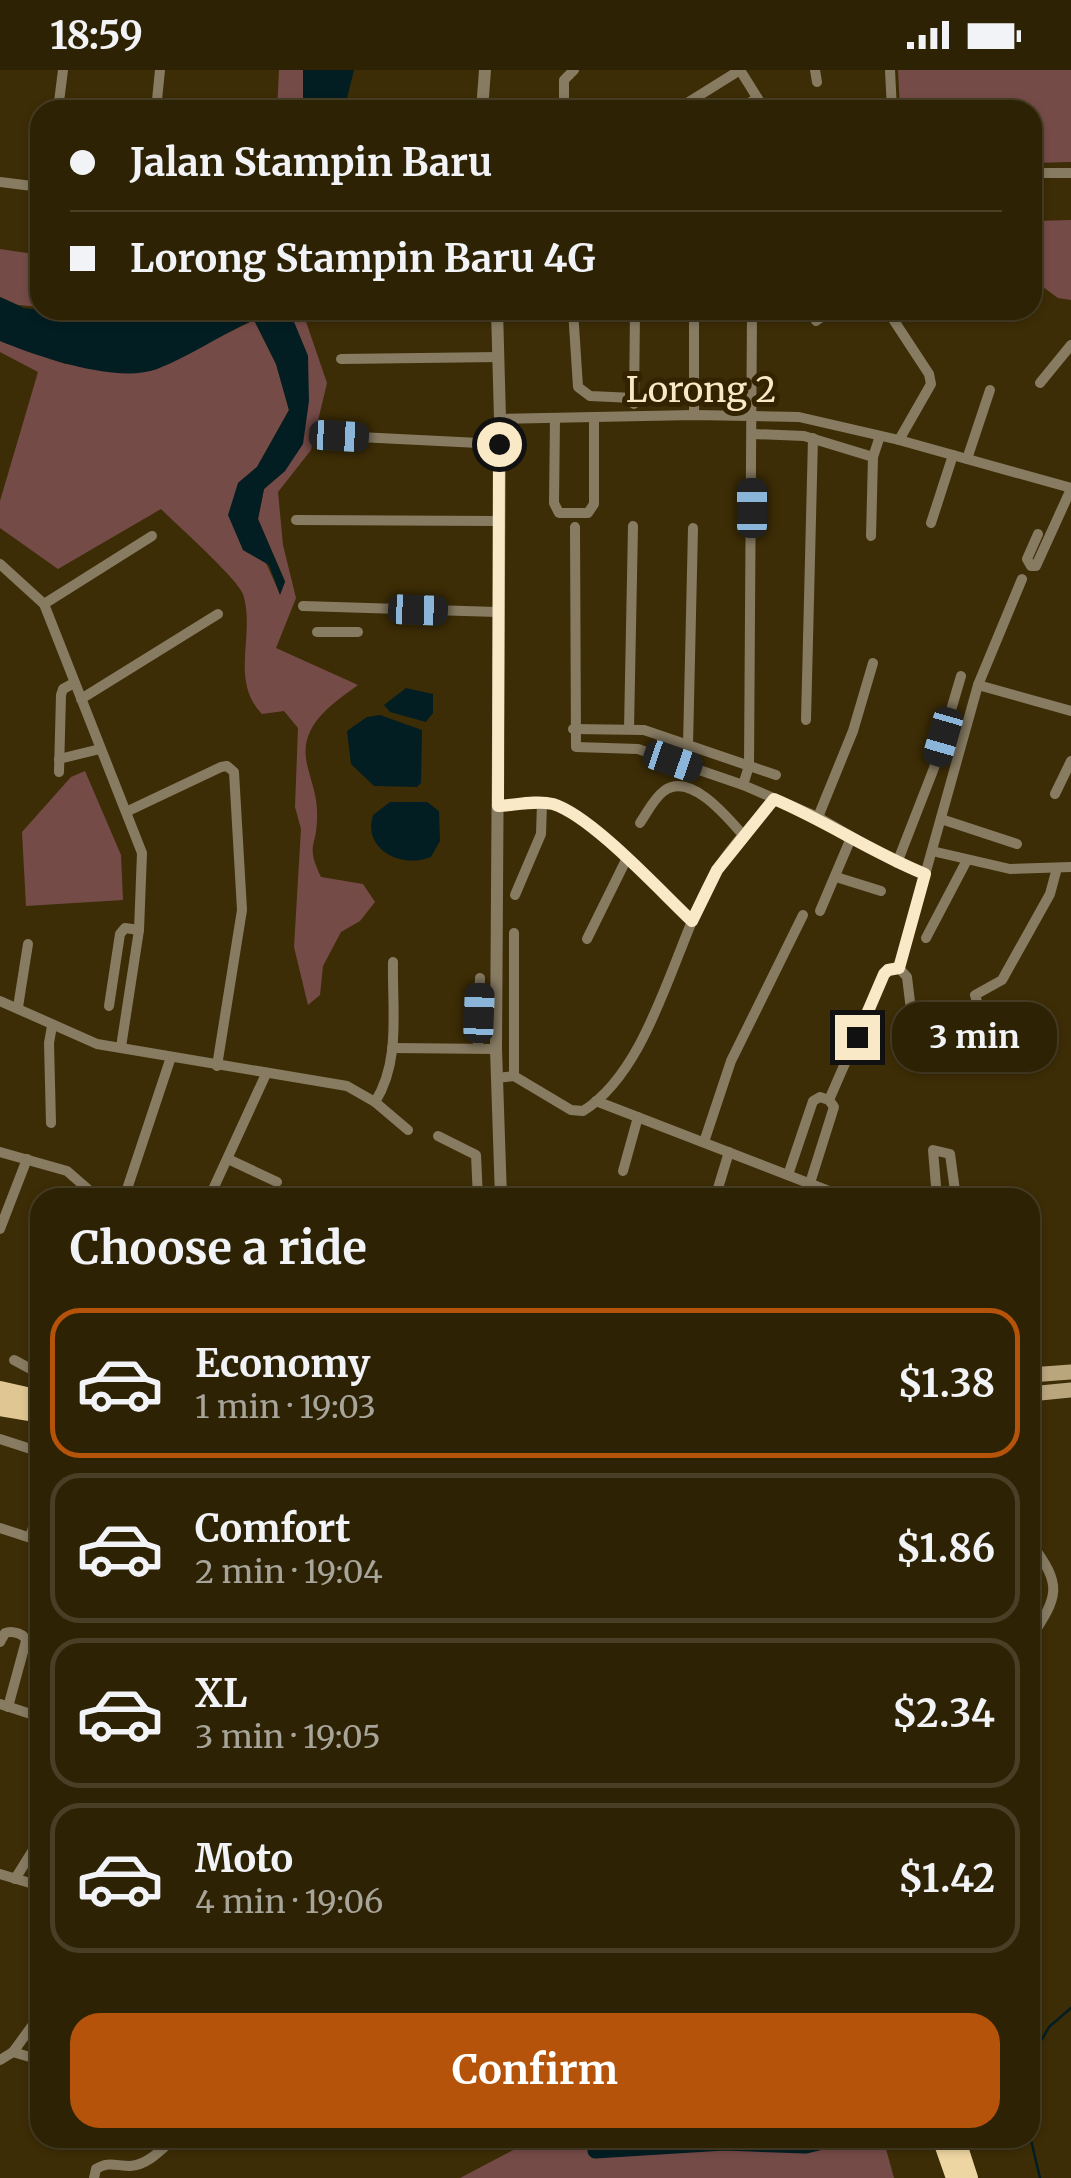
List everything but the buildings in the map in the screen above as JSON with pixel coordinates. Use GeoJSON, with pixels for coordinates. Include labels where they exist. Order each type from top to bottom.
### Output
{"type":"FeatureCollection","features":[{"type":"Feature","properties":{"kind":"highway"},"geometry":{"type":"LineString","coordinates":[[956,2166],[969,2178]]}},
{"type":"Feature","properties":{"kind":"main road"},"geometry":{"type":"LineString","coordinates":[[1040,1374],[1071,1372]]}},
{"type":"Feature","properties":{"kind":"main road"},"geometry":{"type":"LineString","coordinates":[[0,1390],[30,1396]]}},
{"type":"Feature","properties":{"kind":"main road"},"geometry":{"type":"LineString","coordinates":[[1040,1393],[1071,1390]]}},
{"type":"Feature","properties":{"kind":"main road"},"geometry":{"type":"LineString","coordinates":[[0,1407],[30,1412]]}},
{"type":"Feature","properties":{"kind":"street"},"geometry":{"type":"LineString","coordinates":[[59,100],[63,70]]}},
{"type":"Feature","properties":{"kind":"street"},"geometry":{"type":"LineString","coordinates":[[157,100],[160,70]]}},
{"type":"Feature","properties":{"kind":"street"},"geometry":{"type":"LineString","coordinates":[[483,100],[485,70]]}},
{"type":"Feature","properties":{"kind":"street"},"geometry":{"type":"LineString","coordinates":[[564,100],[564,80],[574,70]]}},
{"type":"Feature","properties":{"kind":"street"},"geometry":{"type":"LineString","coordinates":[[692,100],[740,70],[757,98],[754,100]]}},
{"type":"Feature","properties":{"kind":"street"},"geometry":{"type":"LineString","coordinates":[[890,70],[892,100]]}},
{"type":"Feature","properties":{"kind":"street"},"geometry":{"type":"LineString","coordinates":[[1042,173],[1071,173]]}},
{"type":"Feature","properties":{"kind":"street"},"geometry":{"type":"LineString","coordinates":[[0,182],[30,186]]}},
{"type":"Feature","properties":{"kind":"street"},"geometry":{"type":"LineString","coordinates":[[497,320],[496,1050],[501,1188]]}},
{"type":"Feature","properties":{"kind":"street"},"geometry":{"type":"LineString","coordinates":[[574,320],[578,387],[590,396],[634,398]]}},
{"type":"Feature","properties":{"kind":"street"},"geometry":{"type":"LineString","coordinates":[[634,416],[635,320]]}},
{"type":"Feature","properties":{"kind":"street"},"geometry":{"type":"LineString","coordinates":[[694,320],[694,415]]}},
{"type":"Feature","properties":{"kind":"street"},"geometry":{"type":"LineString","coordinates":[[743,785],[749,766],[752,320]]}},
{"type":"Feature","properties":{"kind":"street"},"geometry":{"type":"LineString","coordinates":[[894,320],[929,374],[931,384],[899,440]]}},
{"type":"Feature","properties":{"kind":"street"},"geometry":{"type":"LineString","coordinates":[[1040,383],[1071,345]]}},
{"type":"Feature","properties":{"kind":"street"},"geometry":{"type":"LineString","coordinates":[[342,358],[499,357]]}},
{"type":"Feature","properties":{"kind":"street"},"geometry":{"type":"LineString","coordinates":[[967,459],[990,390]]}},
{"type":"Feature","properties":{"kind":"street"},"geometry":{"type":"LineString","coordinates":[[555,418],[555,510],[588,513],[594,504],[594,417]]}},
{"type":"Feature","properties":{"kind":"street","name":"Lorong 2"},"geometry":{"type":"LineString","coordinates":[[500,418],[800,417],[1071,488]]}},
{"type":"Feature","properties":{"kind":"street"},"geometry":{"type":"LineString","coordinates":[[752,434],[812,438],[873,457]]}},
{"type":"Feature","properties":{"kind":"street"},"geometry":{"type":"LineString","coordinates":[[339,436],[499,444]]}},
{"type":"Feature","properties":{"kind":"street"},"geometry":{"type":"LineString","coordinates":[[870,536],[873,457],[880,436]]}},
{"type":"Feature","properties":{"kind":"street"},"geometry":{"type":"LineString","coordinates":[[806,720],[812,438]]}},
{"type":"Feature","properties":{"kind":"street"},"geometry":{"type":"LineString","coordinates":[[931,522],[952,455]]}},
{"type":"Feature","properties":{"kind":"street"},"geometry":{"type":"LineString","coordinates":[[1038,534],[1027,559],[1030,566],[1036,566],[1071,488]]}},
{"type":"Feature","properties":{"kind":"street"},"geometry":{"type":"LineString","coordinates":[[296,520],[498,521]]}},
{"type":"Feature","properties":{"kind":"street"},"geometry":{"type":"LineString","coordinates":[[629,729],[633,526]]}},
{"type":"Feature","properties":{"kind":"street"},"geometry":{"type":"LineString","coordinates":[[575,527],[576,748],[638,749],[743,785],[818,817],[925,874]]}},
{"type":"Feature","properties":{"kind":"street"},"geometry":{"type":"LineString","coordinates":[[688,745],[693,528]]}},
{"type":"Feature","properties":{"kind":"street"},"geometry":{"type":"LineString","coordinates":[[44,604],[152,536]]}},
{"type":"Feature","properties":{"kind":"street"},"geometry":{"type":"LineString","coordinates":[[0,564],[44,604],[142,852],[139,930],[120,1047]]}},
{"type":"Feature","properties":{"kind":"street"},"geometry":{"type":"LineString","coordinates":[[899,968],[978,685],[1022,580]]}},
{"type":"Feature","properties":{"kind":"street"},"geometry":{"type":"LineString","coordinates":[[303,606],[497,612]]}},
{"type":"Feature","properties":{"kind":"street"},"geometry":{"type":"LineString","coordinates":[[338,632],[339,607]]}},
{"type":"Feature","properties":{"kind":"street"},"geometry":{"type":"LineString","coordinates":[[80,699],[218,614]]}},
{"type":"Feature","properties":{"kind":"street"},"geometry":{"type":"LineString","coordinates":[[317,632],[358,632]]}},
{"type":"Feature","properties":{"kind":"street"},"geometry":{"type":"LineString","coordinates":[[818,817],[853,731],[873,663]]}},
{"type":"Feature","properties":{"kind":"street"},"geometry":{"type":"LineString","coordinates":[[898,863],[934,768],[961,676]]}},
{"type":"Feature","properties":{"kind":"street"},"geometry":{"type":"LineString","coordinates":[[59,772],[61,694],[74,683]]}},
{"type":"Feature","properties":{"kind":"street"},"geometry":{"type":"LineString","coordinates":[[978,685],[1071,712]]}},
{"type":"Feature","properties":{"kind":"street"},"geometry":{"type":"LineString","coordinates":[[573,729],[644,730],[776,775]]}},
{"type":"Feature","properties":{"kind":"street"},"geometry":{"type":"LineString","coordinates":[[59,758],[100,749]]}},
{"type":"Feature","properties":{"kind":"street"},"geometry":{"type":"LineString","coordinates":[[1054,794],[1071,761]]}},
{"type":"Feature","properties":{"kind":"street"},"geometry":{"type":"LineString","coordinates":[[128,811],[221,767],[227,766],[234,772],[242,910],[217,1066]]}},
{"type":"Feature","properties":{"kind":"street"},"geometry":{"type":"LineString","coordinates":[[640,824],[662,792],[675,787],[702,794],[744,835]]}},
{"type":"Feature","properties":{"kind":"street"},"geometry":{"type":"LineString","coordinates":[[497,1078],[514,1076],[570,1110],[583,1111],[596,1101],[631,1058],[659,1006],[717,870],[774,799]]}},
{"type":"Feature","properties":{"kind":"street"},"geometry":{"type":"LineString","coordinates":[[515,895],[541,834],[542,803]]}},
{"type":"Feature","properties":{"kind":"street"},"geometry":{"type":"LineString","coordinates":[[498,806],[552,804],[577,818],[692,921]]}},
{"type":"Feature","properties":{"kind":"street"},"geometry":{"type":"LineString","coordinates":[[941,819],[1017,844]]}},
{"type":"Feature","properties":{"kind":"street"},"geometry":{"type":"LineString","coordinates":[[820,911],[852,838]]}},
{"type":"Feature","properties":{"kind":"street"},"geometry":{"type":"LineString","coordinates":[[932,851],[1010,869],[1071,867]]}},
{"type":"Feature","properties":{"kind":"street"},"geometry":{"type":"LineString","coordinates":[[587,939],[626,860]]}},
{"type":"Feature","properties":{"kind":"street"},"geometry":{"type":"LineString","coordinates":[[926,938],[968,860]]}},
{"type":"Feature","properties":{"kind":"street"},"geometry":{"type":"LineString","coordinates":[[998,1067],[975,995],[1002,980],[1054,886],[1057,868]]}},
{"type":"Feature","properties":{"kind":"street"},"geometry":{"type":"LineString","coordinates":[[836,877],[881,891]]}},
{"type":"Feature","properties":{"kind":"street"},"geometry":{"type":"LineString","coordinates":[[704,1142],[731,1061],[803,915]]}},
{"type":"Feature","properties":{"kind":"street"},"geometry":{"type":"LineString","coordinates":[[110,1006],[122,930],[139,930]]}},
{"type":"Feature","properties":{"kind":"street"},"geometry":{"type":"LineString","coordinates":[[514,933],[514,1076]]}},
{"type":"Feature","properties":{"kind":"street"},"geometry":{"type":"LineString","coordinates":[[18,1007],[28,944]]}},
{"type":"Feature","properties":{"kind":"street"},"geometry":{"type":"LineString","coordinates":[[375,1102],[389,1074],[393,962]]}},
{"type":"Feature","properties":{"kind":"street"},"geometry":{"type":"LineString","coordinates":[[899,968],[907,977],[914,1035]]}},
{"type":"Feature","properties":{"kind":"street"},"geometry":{"type":"LineString","coordinates":[[829,1100],[884,974],[899,968]]}},
{"type":"Feature","properties":{"kind":"street"},"geometry":{"type":"LineString","coordinates":[[478,1048],[480,978]]}},
{"type":"Feature","properties":{"kind":"street"},"geometry":{"type":"LineString","coordinates":[[112,992],[129,994]]}},
{"type":"Feature","properties":{"kind":"street"},"geometry":{"type":"LineString","coordinates":[[0,1002],[97,1044],[347,1086],[375,1102],[408,1130]]}},
{"type":"Feature","properties":{"kind":"street"},"geometry":{"type":"LineString","coordinates":[[52,1026],[52,1123]]}},
{"type":"Feature","properties":{"kind":"street"},"geometry":{"type":"LineString","coordinates":[[392,1048],[496,1050]]}},
{"type":"Feature","properties":{"kind":"street"},"geometry":{"type":"LineString","coordinates":[[127,1188],[171,1057]]}},
{"type":"Feature","properties":{"kind":"street"},"geometry":{"type":"LineString","coordinates":[[214,1188],[266,1074]]}},
{"type":"Feature","properties":{"kind":"street"},"geometry":{"type":"LineString","coordinates":[[788,1175],[813,1101],[829,1100],[834,1107],[816,1188]]}},
{"type":"Feature","properties":{"kind":"street"},"geometry":{"type":"LineString","coordinates":[[596,1101],[814,1188]]}},
{"type":"Feature","properties":{"kind":"street"},"geometry":{"type":"LineString","coordinates":[[622,1171],[638,1117]]}},
{"type":"Feature","properties":{"kind":"street"},"geometry":{"type":"LineString","coordinates":[[438,1136],[476,1155],[499,1156]]}},
{"type":"Feature","properties":{"kind":"street"},"geometry":{"type":"LineString","coordinates":[[936,1188],[932,1150],[950,1154],[955,1188]]}},
{"type":"Feature","properties":{"kind":"street"},"geometry":{"type":"LineString","coordinates":[[0,1152],[67,1171],[87,1188]]}},
{"type":"Feature","properties":{"kind":"street"},"geometry":{"type":"LineString","coordinates":[[718,1188],[730,1152]]}},
{"type":"Feature","properties":{"kind":"street"},"geometry":{"type":"LineString","coordinates":[[476,1155],[478,1188]]}},
{"type":"Feature","properties":{"kind":"street"},"geometry":{"type":"LineString","coordinates":[[0,1229],[27,1160]]}},
{"type":"Feature","properties":{"kind":"street"},"geometry":{"type":"LineString","coordinates":[[228,1160],[278,1182]]}},
{"type":"Feature","properties":{"kind":"street"},"geometry":{"type":"LineString","coordinates":[[14,1360],[30,1369]]}},
{"type":"Feature","properties":{"kind":"street"},"geometry":{"type":"LineString","coordinates":[[0,1439],[30,1449]]}},
{"type":"Feature","properties":{"kind":"street"},"geometry":{"type":"LineString","coordinates":[[0,1528],[30,1537]]}},
{"type":"Feature","properties":{"kind":"street"},"geometry":{"type":"LineString","coordinates":[[1040,1556],[1055,1586],[1050,1608],[1040,1624]]}},
{"type":"Feature","properties":{"kind":"street"},"geometry":{"type":"LineString","coordinates":[[0,1642],[10,1631],[26,1641],[4,1705],[30,1714]]}},
{"type":"Feature","properties":{"kind":"street"},"geometry":{"type":"LineString","coordinates":[[15,1879],[30,1855]]}},
{"type":"Feature","properties":{"kind":"street"},"geometry":{"type":"LineString","coordinates":[[0,1874],[30,1883]]}},
{"type":"Feature","properties":{"kind":"street"},"geometry":{"type":"LineString","coordinates":[[0,2060],[13,2052],[30,2029]]}},
{"type":"Feature","properties":{"kind":"street"},"geometry":{"type":"LineString","coordinates":[[13,2052],[30,2057]]}},
{"type":"Feature","properties":{"kind":"street"},"geometry":{"type":"LineString","coordinates":[[94,2178],[102,2164],[139,2164],[163,2148]]}},
{"type":"Feature","properties":{"kind":"shaded area"},"geometry":{"type":"Polygon","coordinates":[[[279,70],[303,70],[303,100],[278,100],[279,70]]]}},
{"type":"Feature","properties":{"kind":"shaded area"},"geometry":{"type":"Polygon","coordinates":[[[898,70],[1071,70],[1071,162],[1042,163],[1042,100],[900,100],[898,70]]]}},
{"type":"Feature","properties":{"kind":"shaded area"},"geometry":{"type":"Polygon","coordinates":[[[1071,220],[1071,300],[1058,298],[1042,286],[1042,221],[1071,220]]]}},
{"type":"Feature","properties":{"kind":"shaded area"},"geometry":{"type":"Polygon","coordinates":[[[0,249],[30,254],[30,306],[0,297],[0,249]]]}},
{"type":"Feature","properties":{"kind":"shaded area"},"geometry":{"type":"Polygon","coordinates":[[[254,320],[276,364],[289,410],[257,467],[238,483],[243,550],[266,563],[280,594],[285,581],[258,519],[264,489],[285,471],[308,356],[293,320],[305,320],[327,383],[311,450],[278,492],[283,545],[296,598],[276,648],[358,685],[319,717],[308,738],[307,764],[317,810],[313,852],[321,877],[363,884],[375,902],[360,921],[341,932],[323,966],[320,995],[308,1005],[294,947],[301,829],[295,807],[298,728],[284,711],[262,714],[252,701],[245,672],[247,625],[243,594],[219,564],[161,509],[58,569],[0,528],[0,501],[38,372],[0,352],[0,341],[65,364],[154,370],[254,320]]]}},
{"type":"Feature","properties":{"kind":"shaded area"},"geometry":{"type":"Polygon","coordinates":[[[85,771],[121,855],[123,900],[26,906],[22,832],[71,777],[85,771]]]}},
{"type":"Feature","properties":{"kind":"shaded area"},"geometry":{"type":"Polygon","coordinates":[[[517,2148],[886,2148],[894,2178],[460,2178],[517,2148]]]}},
{"type":"Feature","properties":{"kind":"water"},"geometry":{"type":"Polygon","coordinates":[[[303,70],[354,70],[346,100],[303,100],[303,70]]]}},
{"type":"Feature","properties":{"kind":"water"},"geometry":{"type":"Polygon","coordinates":[[[0,297],[30,309],[30,320],[254,320],[182,358],[140,373],[100,371],[56,361],[0,341],[0,297]]]}},
{"type":"Feature","properties":{"kind":"water"},"geometry":{"type":"Polygon","coordinates":[[[254,320],[293,320],[308,356],[309,401],[303,444],[285,471],[264,489],[258,519],[285,582],[280,595],[269,565],[243,550],[228,515],[238,483],[257,467],[289,410],[276,364],[254,320]]]}},
{"type":"Feature","properties":{"kind":"water"},"geometry":{"type":"Polygon","coordinates":[[[406,688],[433,694],[433,713],[426,722],[390,712],[384,705],[406,688]]]}},
{"type":"Feature","properties":{"kind":"water"},"geometry":{"type":"Polygon","coordinates":[[[380,715],[422,730],[421,783],[417,787],[374,786],[351,764],[347,731],[367,717],[380,715]]]}},
{"type":"Feature","properties":{"kind":"water"},"geometry":{"type":"Polygon","coordinates":[[[390,802],[427,802],[439,811],[440,841],[431,857],[397,858],[379,847],[373,838],[373,815],[390,802]]]}},
{"type":"Feature","properties":{"kind":"waterway"},"geometry":{"type":"LineString","coordinates":[[1040,2043],[1049,2027],[1071,2008]]}},
{"type":"Feature","properties":{"kind":"waterway"},"geometry":{"type":"LineString","coordinates":[[595,2151],[643,2148]]}},
{"type":"Feature","properties":{"kind":"waterway"},"geometry":{"type":"LineString","coordinates":[[1033,2148],[1040,2178]]}},
{"type":"Feature","properties":{"kind":"route"},"geometry":{"type":"LineString","coordinates":[[499,444],[498,806],[558,806],[594,830],[692,921],[717,870],[774,799],[818,817],[925,874],[899,968],[884,974],[857,1037]]}}]}
